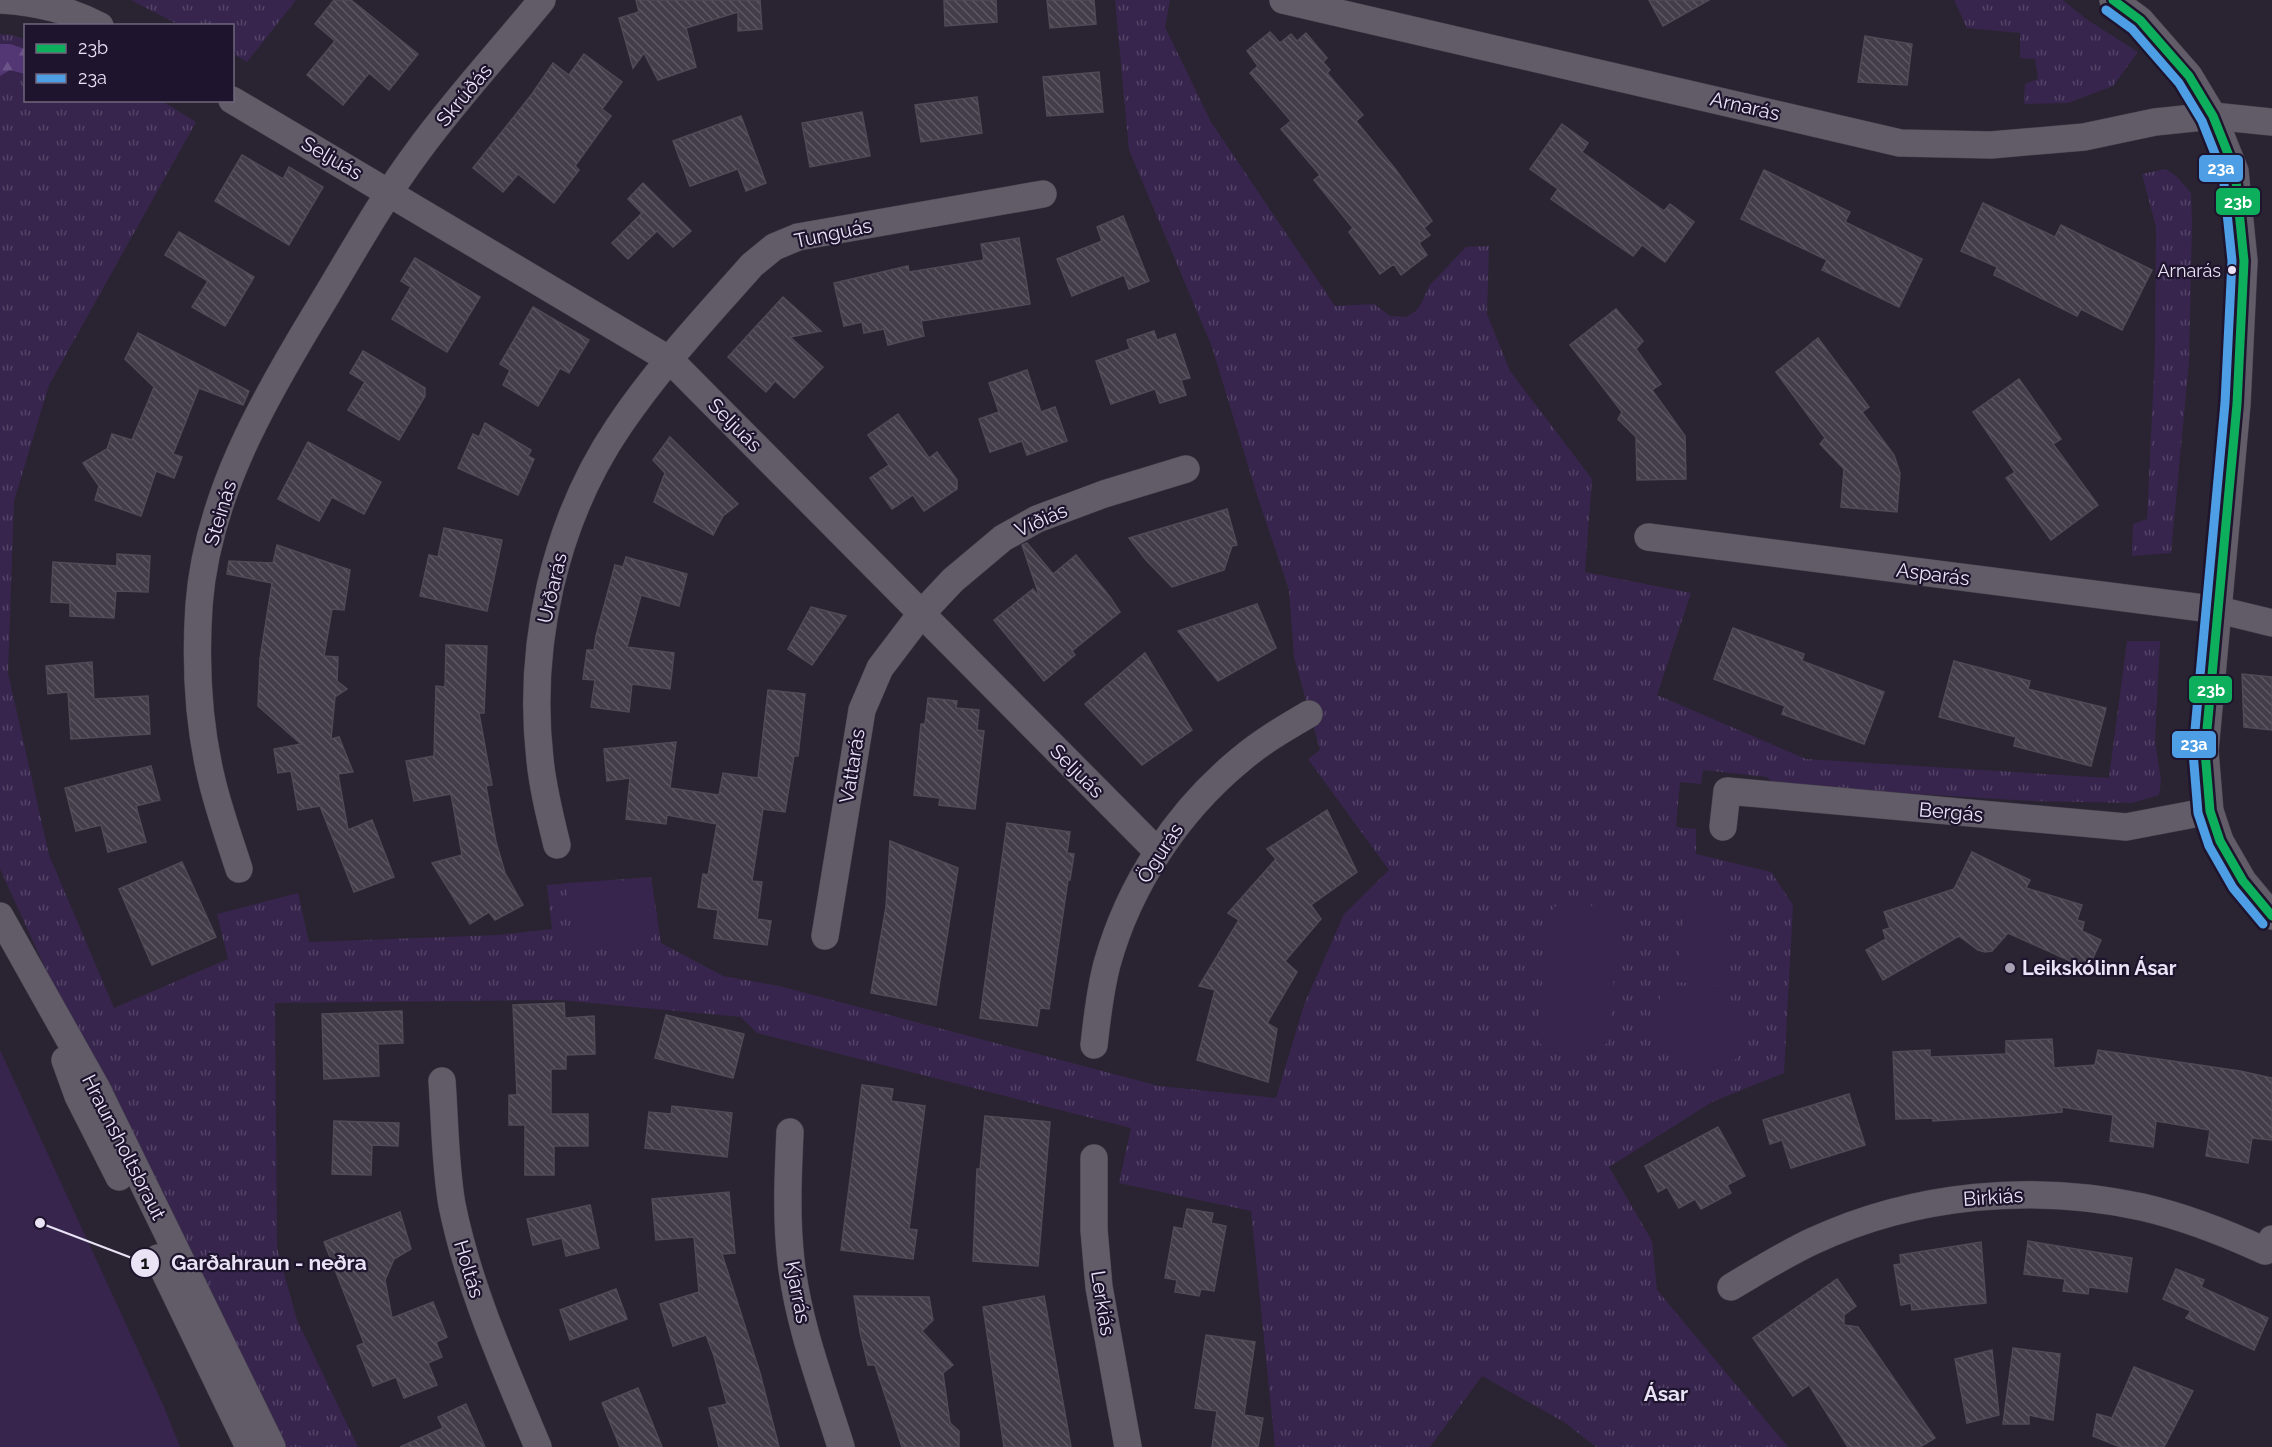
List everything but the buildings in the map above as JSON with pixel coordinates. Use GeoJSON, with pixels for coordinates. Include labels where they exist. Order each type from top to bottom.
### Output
{"type":"FeatureCollection","features":[{"type":"Feature","properties":{"kind":"street"},"geometry":{"type":"LineString","coordinates":[[0,0],[42,6],[84,17],[96,24]]}},
{"type":"Feature","properties":{"kind":"street","name":"Skrúðás"},"geometry":{"type":"LineString","coordinates":[[390,192],[419,150],[543,0]]}},
{"type":"Feature","properties":{"kind":"street","name":"Arnarás"},"geometry":{"type":"LineString","coordinates":[[1282,0],[1900,143],[1973,145],[2072,138],[2124,130],[2155,122],[2213,116],[2272,122]]}},
{"type":"Feature","properties":{"kind":"street"},"geometry":{"type":"LineString","coordinates":[[2113,0],[2140,20],[2189,76],[2213,116],[2235,171],[2244,261],[2234,452],[2205,751],[2210,811],[2220,842],[2243,881],[2272,916]]}},
{"type":"Feature","properties":{"kind":"street","name":"Seljuás"},"geometry":{"type":"LineString","coordinates":[[234,101],[670,360],[1158,852]]}},
{"type":"Feature","properties":{"kind":"street","name":"Steinás"},"geometry":{"type":"LineString","coordinates":[[239,869],[213,786],[202,729],[198,684],[200,602],[210,541],[238,455],[271,387],[390,192]]}},
{"type":"Feature","properties":{"kind":"street","name":"Tunguás"},"geometry":{"type":"LineString","coordinates":[[670,360],[752,265],[774,247],[798,237],[1043,194]]}},
{"type":"Feature","properties":{"kind":"street","name":"Urðarás"},"geometry":{"type":"LineString","coordinates":[[557,845],[543,782],[537,717],[538,663],[550,588],[565,536],[596,465],[618,427],[670,360]]}},
{"type":"Feature","properties":{"kind":"street","name":"Víðiás"},"geometry":{"type":"LineString","coordinates":[[921,614],[953,580],[1003,538],[1037,519],[1104,494],[1186,469]]}},
{"type":"Feature","properties":{"kind":"street","name":"Asparás"},"geometry":{"type":"LineString","coordinates":[[1647,537],[2219,610],[2272,623]]}},
{"type":"Feature","properties":{"kind":"street","name":"Vattarás"},"geometry":{"type":"LineString","coordinates":[[825,936],[862,710],[880,668],[921,614]]}},
{"type":"Feature","properties":{"kind":"street","name":"Ögurás"},"geometry":{"type":"LineString","coordinates":[[1094,1045],[1103,984],[1120,925],[1137,888],[1158,852],[1182,818],[1209,788],[1273,735],[1309,714]]}},
{"type":"Feature","properties":{"kind":"street","name":"Bergás"},"geometry":{"type":"LineString","coordinates":[[1723,827],[1727,791],[2126,827],[2210,811]]}},
{"type":"Feature","properties":{"kind":"street","name":"Hraunsholtsbraut"},"geometry":{"type":"LineString","coordinates":[[0,916],[96,1087],[272,1447]]}},
{"type":"Feature","properties":{"kind":"street","name":"Hraunsholtsbraut"},"geometry":{"type":"LineString","coordinates":[[34,980],[78,1096],[139,1217],[249,1447]]}},
{"type":"Feature","properties":{"kind":"street","name":"Holtás"},"geometry":{"type":"LineString","coordinates":[[441,1081],[450,1190],[459,1234],[477,1299],[538,1447]]}},
{"type":"Feature","properties":{"kind":"street","name":"Kjarrás"},"geometry":{"type":"LineString","coordinates":[[790,1132],[788,1215],[791,1263],[804,1327],[840,1447]]}},
{"type":"Feature","properties":{"kind":"street","name":"Lerkiás"},"geometry":{"type":"LineString","coordinates":[[1094,1158],[1094,1230],[1099,1287],[1128,1447]]}},
{"type":"Feature","properties":{"kind":"street","name":"Birkiás"},"geometry":{"type":"LineString","coordinates":[[1731,1287],[1771,1262],[1803,1246],[1859,1223],[1905,1209],[1952,1200],[2000,1195],[2048,1195],[2095,1199],[2142,1207],[2270,1248]]}},
{"type":"Feature","properties":{"kind":"green space"},"geometry":{"type":"Polygon","coordinates":[[[131,0],[296,0],[247,62],[234,55],[234,24],[177,24],[131,0]]]}},
{"type":"Feature","properties":{"kind":"green space"},"geometry":{"type":"Polygon","coordinates":[[[1115,0],[1170,0],[1165,27],[1211,122],[1335,306],[1374,304],[1390,316],[1406,317],[1416,311],[1429,286],[1466,247],[1489,246],[1487,314],[1510,371],[1592,479],[1585,572],[1691,593],[1657,695],[1806,759],[2109,778],[2127,641],[2160,641],[2155,740],[2161,781],[2159,795],[2132,803],[2032,801],[1775,785],[1767,777],[1703,770],[1701,784],[1680,782],[1676,827],[1696,829],[1696,854],[1771,872],[1793,905],[1784,1073],[1712,1102],[1609,1167],[1652,1241],[1657,1290],[1788,1447],[1596,1447],[1564,1422],[1482,1376],[1430,1447],[1275,1447],[1251,1211],[1119,1183],[1131,1128],[757,1033],[741,1017],[559,1000],[275,1003],[277,1248],[297,1320],[358,1447],[285,1447],[87,1059],[0,869],[0,34],[24,39],[24,102],[164,102],[196,122],[49,385],[14,501],[8,673],[49,855],[114,1008],[228,959],[217,914],[298,893],[309,942],[499,935],[552,929],[547,885],[651,877],[661,943],[723,976],[779,986],[1159,1086],[1276,1098],[1304,1005],[1344,914],[1389,870],[1308,759],[1320,750],[1294,657],[1289,590],[1257,495],[1212,347],[1129,150],[1115,0]]]}},
{"type":"Feature","properties":{"kind":"green space"},"geometry":{"type":"Polygon","coordinates":[[[1954,0],[2063,0],[2086,19],[2138,52],[2113,86],[2068,103],[2024,104],[2025,84],[2038,79],[2035,59],[2020,58],[2020,33],[1967,28],[1954,0]]]}},
{"type":"Feature","properties":{"kind":"green space"},"geometry":{"type":"Polygon","coordinates":[[[0,44],[10,44],[24,49],[24,74],[10,70],[0,76],[0,44]]]}},
{"type":"Feature","properties":{"kind":"green space"},"geometry":{"type":"Polygon","coordinates":[[[2166,169],[2177,177],[2191,193],[2189,361],[2171,553],[2132,556],[2133,524],[2147,519],[2155,354],[2156,227],[2142,174],[2166,169]]]}},
{"type":"Feature","properties":{"kind":"green space"},"geometry":{"type":"Polygon","coordinates":[[[620,880],[644,892],[653,902],[657,921],[650,943],[641,939],[578,950],[566,883],[620,880]]]}},
{"type":"Feature","properties":{"kind":"green space"},"geometry":{"type":"Polygon","coordinates":[[[1685,901],[1731,905],[1723,986],[1677,982],[1685,901]]]}},
{"type":"Feature","properties":{"kind":"green space"},"geometry":{"type":"Polygon","coordinates":[[[1558,904],[1607,907],[1619,921],[1608,1042],[1598,1051],[1544,1048],[1537,1039],[1548,914],[1558,904]]]}},
{"type":"Feature","properties":{"kind":"green space"},"geometry":{"type":"Polygon","coordinates":[[[1662,987],[1723,994],[1746,1012],[1747,1036],[1736,1059],[1703,1072],[1675,1054],[1653,1044],[1662,987]]]}},
{"type":"Feature","properties":{"kind":"green space"},"geometry":{"type":"Polygon","coordinates":[[[0,1050],[164,1407],[180,1447],[0,1447],[0,1050]]]}},
{"type":"Feature","properties":{"kind":"transit line","name":"23b"},"geometry":{"type":"LineString","coordinates":[[2113,0],[2140,20],[2189,76],[2213,116],[2235,171],[2244,261],[2237,404],[2205,751],[2210,811],[2220,841],[2243,881],[2272,916]]}},
{"type":"Feature","properties":{"kind":"transit line","name":"23a"},"geometry":{"type":"LineString","coordinates":[[2106,10],[2132,29],[2179,83],[2202,121],[2223,174],[2232,261],[2225,403],[2193,752],[2198,813],[2209,846],[2233,888],[2263,924]]}},
{"type":"Feature","properties":{"kind":"place","name":"Arnarás"},"geometry":{"type":"Point","coordinates":[2232,270]}},
{"type":"Feature","properties":{"kind":"place","name":"Leikskólinn Ásar"},"geometry":{"type":"Point","coordinates":[2010,968]}},
{"type":"Feature","properties":{"kind":"place","name":"Garðahraun - neðra"},"geometry":{"type":"Point","coordinates":[40,1223]}},
{"type":"Feature","properties":{"kind":"district","name":"Ásar"},"geometry":{"type":"Point","coordinates":[1666,1394]}}]}
